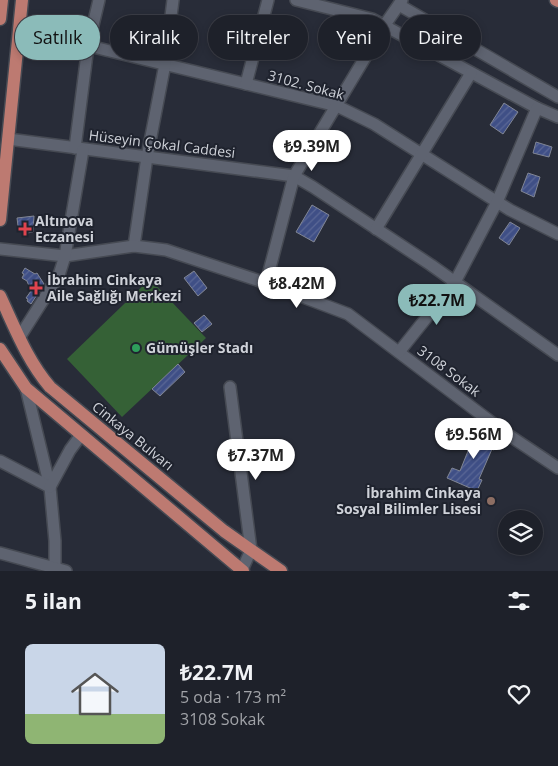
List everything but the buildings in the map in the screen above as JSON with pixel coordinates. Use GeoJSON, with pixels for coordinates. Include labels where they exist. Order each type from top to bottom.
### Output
{"type":"FeatureCollection","features":[{"type":"Feature","properties":{"kind":"main road"},"geometry":{"type":"LineString","coordinates":[[0,19],[2,0]]}},
{"type":"Feature","properties":{"kind":"main road"},"geometry":{"type":"LineString","coordinates":[[20,15],[22,0]]}},
{"type":"Feature","properties":{"kind":"main road"},"geometry":{"type":"LineString","coordinates":[[0,220],[16,60]]}},
{"type":"Feature","properties":{"kind":"main road","name":"Cinkaya Bulvarı"},"geometry":{"type":"LineString","coordinates":[[0,296],[37,372],[50,387],[224,530],[281,571]]}},
{"type":"Feature","properties":{"kind":"main road"},"geometry":{"type":"LineString","coordinates":[[0,350],[26,388],[242,571]]}},
{"type":"Feature","properties":{"kind":"street"},"geometry":{"type":"LineString","coordinates":[[95,15],[99,0]]}},
{"type":"Feature","properties":{"kind":"street"},"geometry":{"type":"LineString","coordinates":[[134,246],[147,157],[165,64],[173,0]]}},
{"type":"Feature","properties":{"kind":"street"},"geometry":{"type":"LineString","coordinates":[[246,84],[268,0]]}},
{"type":"Feature","properties":{"kind":"street"},"geometry":{"type":"LineString","coordinates":[[296,0],[353,15]]}},
{"type":"Feature","properties":{"kind":"street"},"geometry":{"type":"LineString","coordinates":[[390,17],[400,3],[558,97]]}},
{"type":"Feature","properties":{"kind":"street"},"geometry":{"type":"LineString","coordinates":[[390,29],[537,108],[558,117]]}},
{"type":"Feature","properties":{"kind":"street","name":"3102. Sokak"},"geometry":{"type":"LineString","coordinates":[[100,49],[337,106],[374,124],[497,202],[558,234]]}},
{"type":"Feature","properties":{"kind":"street"},"geometry":{"type":"LineString","coordinates":[[19,338],[58,275],[65,256],[79,149],[87,60]]}},
{"type":"Feature","properties":{"kind":"street"},"geometry":{"type":"LineString","coordinates":[[266,283],[294,176],[364,60]]}},
{"type":"Feature","properties":{"kind":"street"},"geometry":{"type":"LineString","coordinates":[[376,229],[471,73]]}},
{"type":"Feature","properties":{"kind":"street"},"geometry":{"type":"LineString","coordinates":[[399,352],[455,282],[497,202],[537,108]]}},
{"type":"Feature","properties":{"kind":"street","name":"Hüseyin Çokal Caddesi"},"geometry":{"type":"LineString","coordinates":[[8,139],[294,176],[455,282],[558,355]]}},
{"type":"Feature","properties":{"kind":"street","name":"3108 Sokak"},"geometry":{"type":"LineString","coordinates":[[0,249],[65,256],[134,246],[166,250],[266,283],[348,314],[507,434],[558,468]]}},
{"type":"Feature","properties":{"kind":"street"},"geometry":{"type":"LineString","coordinates":[[230,387],[252,550],[242,571]]}},
{"type":"Feature","properties":{"kind":"street"},"geometry":{"type":"LineString","coordinates":[[0,553],[59,570],[50,487],[26,388]]}},
{"type":"Feature","properties":{"kind":"street"},"geometry":{"type":"LineString","coordinates":[[50,487],[70,450],[81,435]]}},
{"type":"Feature","properties":{"kind":"street"},"geometry":{"type":"LineString","coordinates":[[0,461],[50,487]]}},
{"type":"Feature","properties":{"kind":"green space","name":"Gümüşler Stadı"},"geometry":{"type":"Polygon","coordinates":[[[150,279],[206,338],[122,417],[67,359],[150,279]]]}},
{"type":"Feature","properties":{"kind":"place","name":"Altınova Eczanesi"},"geometry":{"type":"Point","coordinates":[25,229]}},
{"type":"Feature","properties":{"kind":"place","name":"İbrahim Cinkaya Aile Sağlığı Merkezi"},"geometry":{"type":"Point","coordinates":[36,288]}},
{"type":"Feature","properties":{"kind":"place","name":"Gümüşler Stadı"},"geometry":{"type":"Point","coordinates":[136,348]}},
{"type":"Feature","properties":{"kind":"place","name":"İbrahim Cinkaya Sosyal Bilimler Lisesi"},"geometry":{"type":"Point","coordinates":[491,501]}}]}
